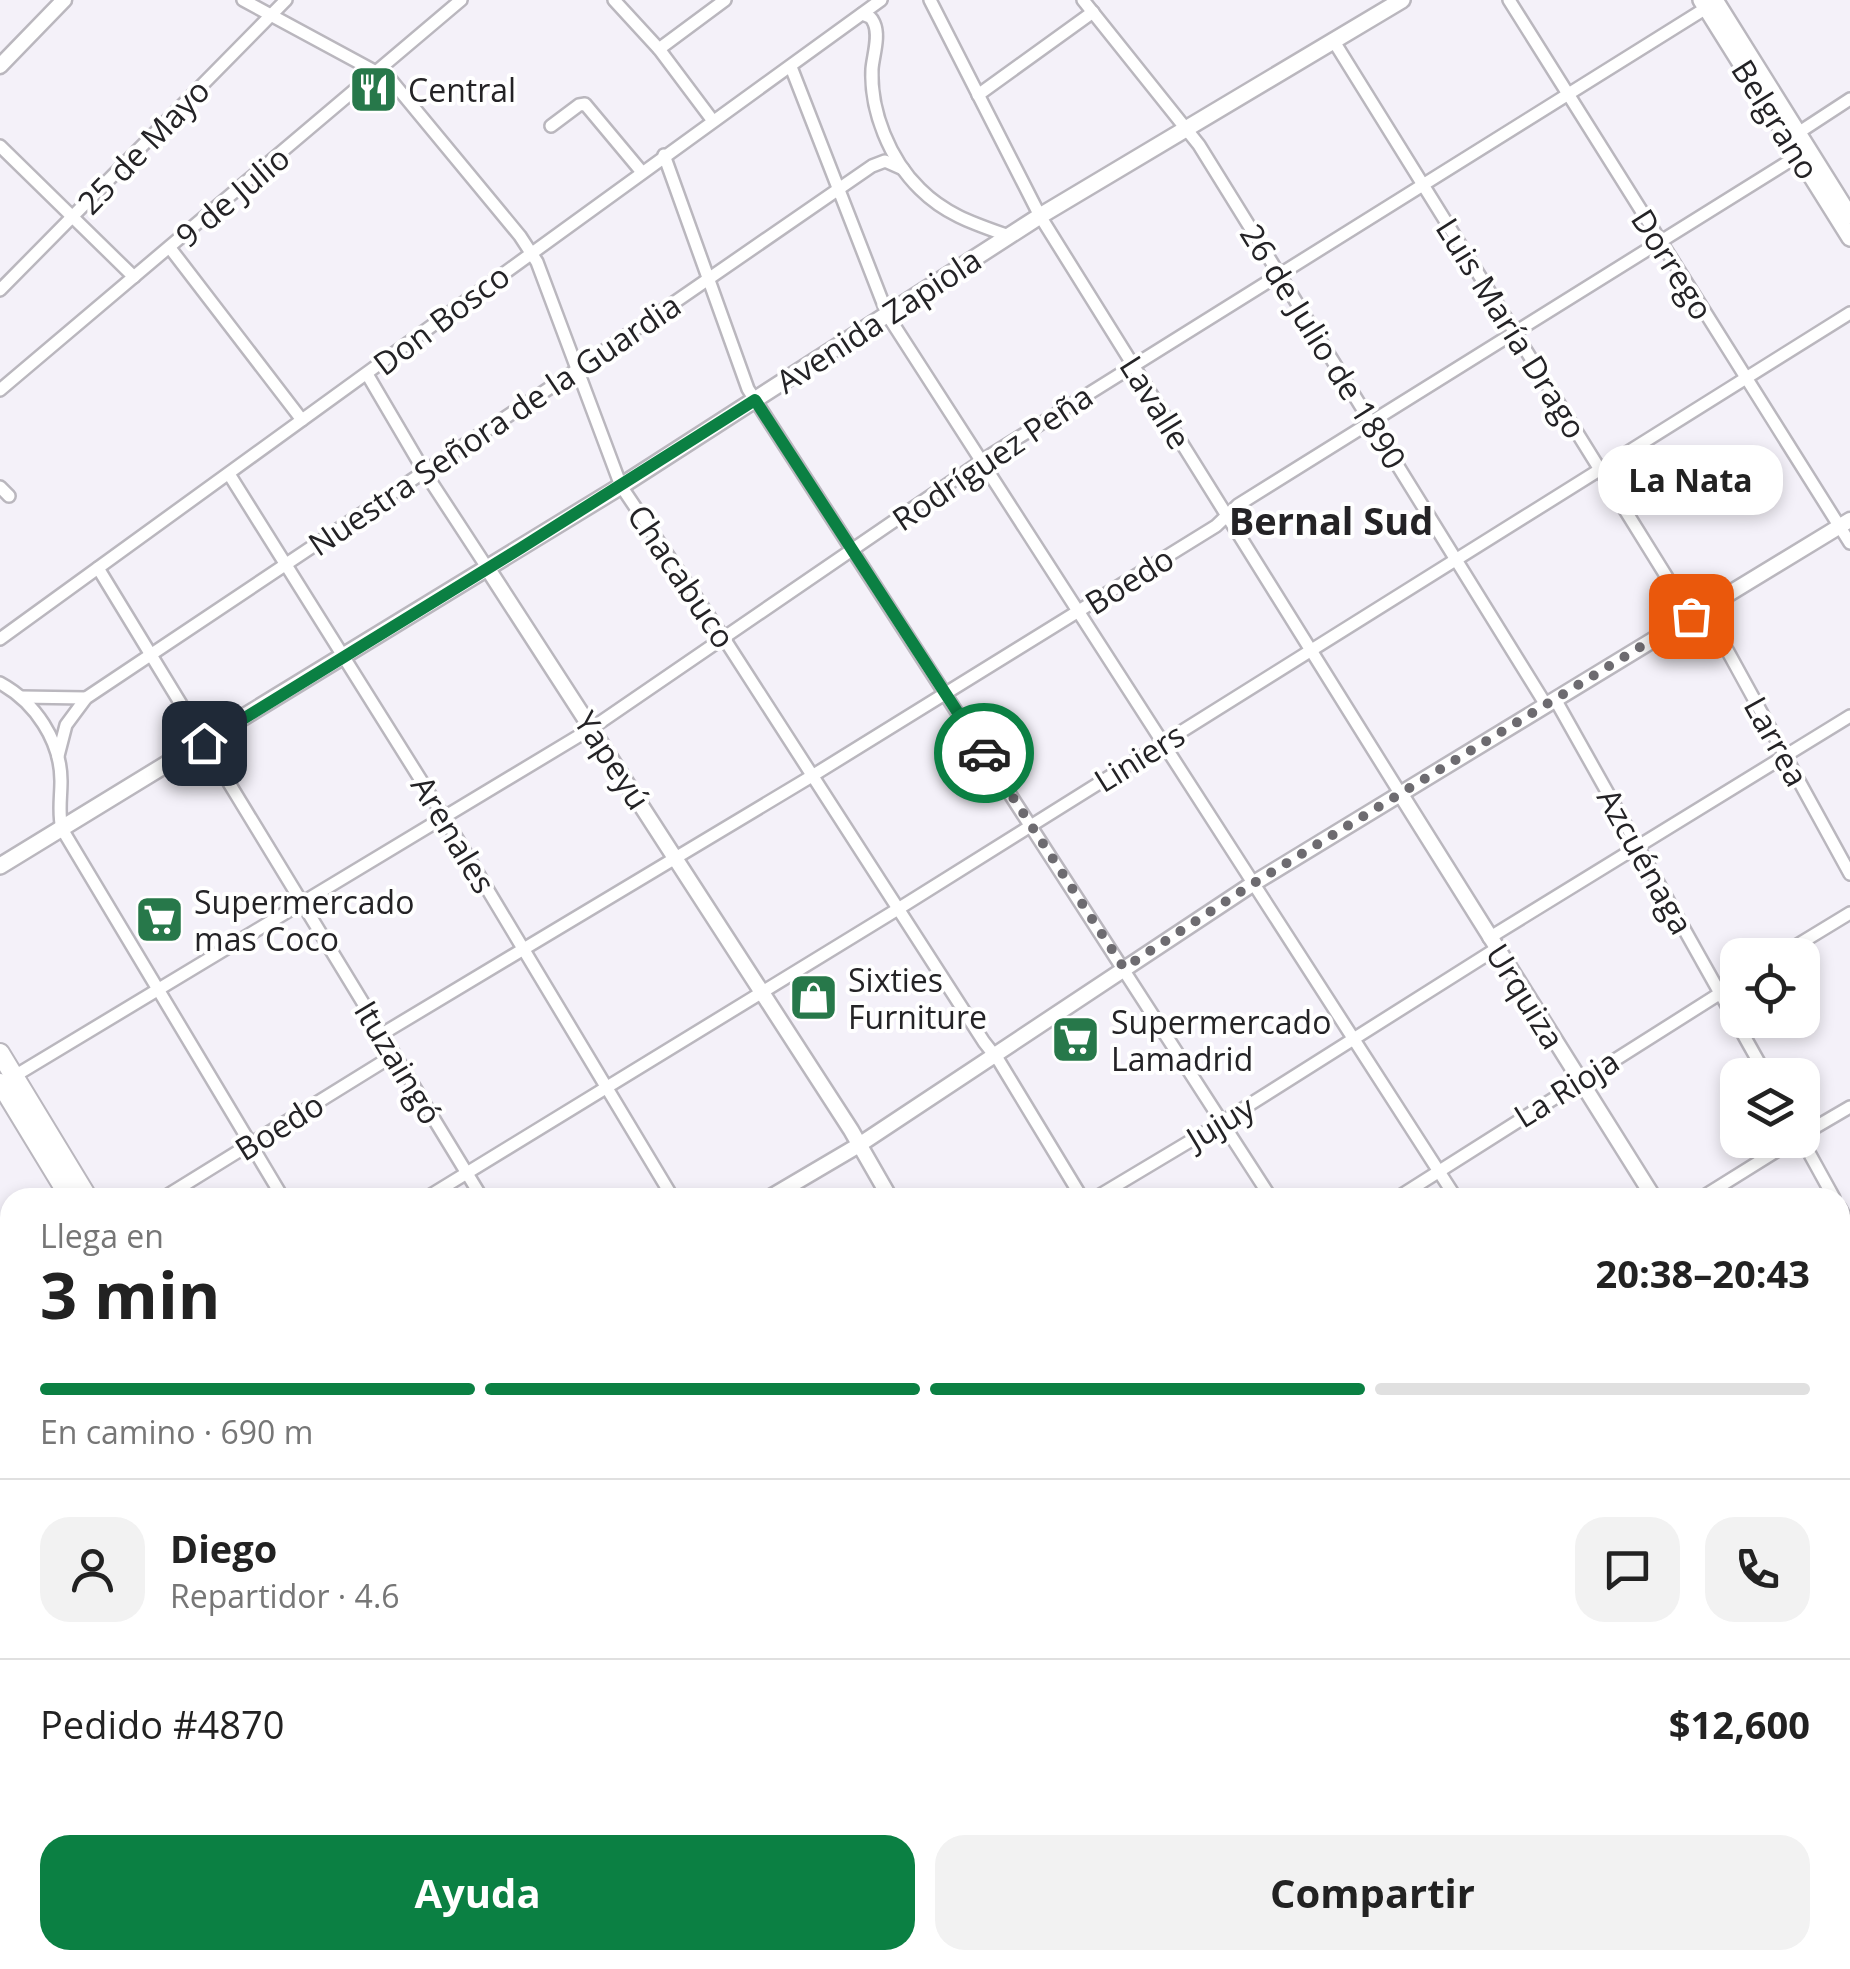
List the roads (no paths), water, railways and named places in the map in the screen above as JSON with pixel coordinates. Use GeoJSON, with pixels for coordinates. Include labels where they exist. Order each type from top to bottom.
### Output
{"type":"FeatureCollection","features":[{"type":"Feature","properties":{"kind":"main road","name":"Avenida Zapiola"},"geometry":{"type":"LineString","coordinates":[[0,866],[621,486],[759,406],[1008,236],[1402,0]]}},
{"type":"Feature","properties":{"kind":"main road","name":"Belgrano"},"geometry":{"type":"LineString","coordinates":[[1711,2],[1850,238]]}},
{"type":"Feature","properties":{"kind":"main road","name":"Belgrano"},"geometry":{"type":"LineString","coordinates":[[1796,141],[1850,216]]}},
{"type":"Feature","properties":{"kind":"main road"},"geometry":{"type":"LineString","coordinates":[[0,1053],[4,1082],[64,1188]]}},
{"type":"Feature","properties":{"kind":"main road"},"geometry":{"type":"LineString","coordinates":[[4,1082],[81,1188]]}},
{"type":"Feature","properties":{"kind":"street"},"geometry":{"type":"LineString","coordinates":[[0,66],[64,0]]}},
{"type":"Feature","properties":{"kind":"street","name":"Chacabuco"},"geometry":{"type":"LineString","coordinates":[[242,0],[391,80],[532,252],[621,486],[994,1054],[1076,1188]]}},
{"type":"Feature","properties":{"kind":"street","name":"25 de Mayo"},"geometry":{"type":"LineString","coordinates":[[0,290],[286,0]]}},
{"type":"Feature","properties":{"kind":"street","name":"9 de Julio"},"geometry":{"type":"LineString","coordinates":[[0,390],[462,0]]}},
{"type":"Feature","properties":{"kind":"street"},"geometry":{"type":"LineString","coordinates":[[614,0],[713,121]]}},
{"type":"Feature","properties":{"kind":"street"},"geometry":{"type":"LineString","coordinates":[[658,50],[725,0]]}},
{"type":"Feature","properties":{"kind":"street"},"geometry":{"type":"LineString","coordinates":[[884,0],[876,32],[872,94],[886,136],[918,187],[948,212],[1008,236]]}},
{"type":"Feature","properties":{"kind":"street","name":"Don Bosco"},"geometry":{"type":"LineString","coordinates":[[0,638],[664,155],[884,0]]}},
{"type":"Feature","properties":{"kind":"street","name":"Lavalle"},"geometry":{"type":"LineString","coordinates":[[930,0],[1040,216],[1400,793]]}},
{"type":"Feature","properties":{"kind":"street","name":"26 de Julio de 1890"},"geometry":{"type":"LineString","coordinates":[[1082,0],[1185,128],[1551,702]]}},
{"type":"Feature","properties":{"kind":"street","name":"Dorrego"},"geometry":{"type":"LineString","coordinates":[[1509,0],[1744,378],[1845,523],[1850,543]]}},
{"type":"Feature","properties":{"kind":"street","name":"Rodríguez Peña"},"geometry":{"type":"LineString","coordinates":[[4,1082],[592,728],[982,461],[1711,2]]}},
{"type":"Feature","properties":{"kind":"street"},"geometry":{"type":"LineString","coordinates":[[978,95],[1092,12]]}},
{"type":"Feature","properties":{"kind":"street"},"geometry":{"type":"LineString","coordinates":[[862,14],[873,20],[876,32]]}},
{"type":"Feature","properties":{"kind":"street","name":"Luis María Drago"},"geometry":{"type":"LineString","coordinates":[[1333,40],[1601,470],[1698,612]]}},
{"type":"Feature","properties":{"kind":"street"},"geometry":{"type":"LineString","coordinates":[[790,67],[888,316],[1450,1188]]}},
{"type":"Feature","properties":{"kind":"street","name":"Boedo"},"geometry":{"type":"LineString","coordinates":[[382,1034],[812,776],[1216,526],[1238,504],[1788,162],[1796,141],[1850,99]]}},
{"type":"Feature","properties":{"kind":"street"},"geometry":{"type":"LineString","coordinates":[[550,126],[579,104],[585,104],[642,172]]}},
{"type":"Feature","properties":{"kind":"street"},"geometry":{"type":"LineString","coordinates":[[0,146],[134,278]]}},
{"type":"Feature","properties":{"kind":"street"},"geometry":{"type":"LineString","coordinates":[[664,155],[745,383],[1265,1188]]}},
{"type":"Feature","properties":{"kind":"street","name":"Nuestra Señora de la Guardia"},"geometry":{"type":"LineString","coordinates":[[58,756],[66,725],[86,698],[576,371],[878,162],[892,162],[904,169]]}},
{"type":"Feature","properties":{"kind":"street"},"geometry":{"type":"LineString","coordinates":[[170,248],[302,420]]}},
{"type":"Feature","properties":{"kind":"street","name":"Liniers"},"geometry":{"type":"LineString","coordinates":[[442,1188],[898,910],[1850,313]]}},
{"type":"Feature","properties":{"kind":"street","name":"Yapeyú"},"geometry":{"type":"LineString","coordinates":[[367,374],[424,472],[676,857],[884,1188]]}},
{"type":"Feature","properties":{"kind":"street","name":"Arenales"},"geometry":{"type":"LineString","coordinates":[[229,474],[346,657],[668,1188]]}},
{"type":"Feature","properties":{"kind":"street"},"geometry":{"type":"LineString","coordinates":[[786,1188],[859,1145],[1254,883],[1845,523]]}},
{"type":"Feature","properties":{"kind":"street","name":"Ituzaingó"},"geometry":{"type":"LineString","coordinates":[[98,568],[476,1188]]}},
{"type":"Feature","properties":{"kind":"street","name":"Larrea"},"geometry":{"type":"LineString","coordinates":[[1698,612],[1850,874]]}},
{"type":"Feature","properties":{"kind":"street"},"geometry":{"type":"LineString","coordinates":[[0,682],[21,697],[41,720],[58,756],[62,830],[277,1188]]}},
{"type":"Feature","properties":{"kind":"street"},"geometry":{"type":"LineString","coordinates":[[21,697],[86,698]]}},
{"type":"Feature","properties":{"kind":"street","name":"Azcuénaga"},"geometry":{"type":"LineString","coordinates":[[1551,702],[1756,1058]]}},
{"type":"Feature","properties":{"kind":"street","name":"Jujuy"},"geometry":{"type":"LineString","coordinates":[[1112,1188],[1354,1039],[1637,848],[1850,716]]}},
{"type":"Feature","properties":{"kind":"street","name":"Urquiza"},"geometry":{"type":"LineString","coordinates":[[1400,793],[1648,1188]]}},
{"type":"Feature","properties":{"kind":"street"},"geometry":{"type":"LineString","coordinates":[[1809,938],[1850,913]]}},
{"type":"Feature","properties":{"kind":"street","name":"La Rioja"},"geometry":{"type":"LineString","coordinates":[[1412,1188],[1719,993]]}},
{"type":"Feature","properties":{"kind":"street","name":"Boedo"},"geometry":{"type":"LineString","coordinates":[[178,1188],[394,1054]]}},
{"type":"Feature","properties":{"kind":"street"},"geometry":{"type":"LineString","coordinates":[[1820,1126],[1850,1107]]}},
{"type":"Feature","properties":{"kind":"street"},"geometry":{"type":"LineString","coordinates":[[1717,1188],[1765,1158]]}},
{"type":"Feature","properties":{"kind":"street"},"geometry":{"type":"LineString","coordinates":[[1813,1158],[1829,1188]]}},
{"type":"Feature","properties":{"kind":"place","name":"Central"},"geometry":{"type":"Point","coordinates":[373,89]}},
{"type":"Feature","properties":{"kind":"place","name":"La Nata"},"geometry":{"type":"Point","coordinates":[1691,616]}},
{"type":"Feature","properties":{"kind":"place","name":"Supermercado mas Coco"},"geometry":{"type":"Point","coordinates":[159,919]}},
{"type":"Feature","properties":{"kind":"place","name":"Sixties Furniture"},"geometry":{"type":"Point","coordinates":[813,997]}},
{"type":"Feature","properties":{"kind":"place","name":"Supermercado Lamadrid"},"geometry":{"type":"Point","coordinates":[1076,1039]}},
{"type":"Feature","properties":{"kind":"district","name":"Bernal Sud"},"geometry":{"type":"Point","coordinates":[1331,520]}}]}
